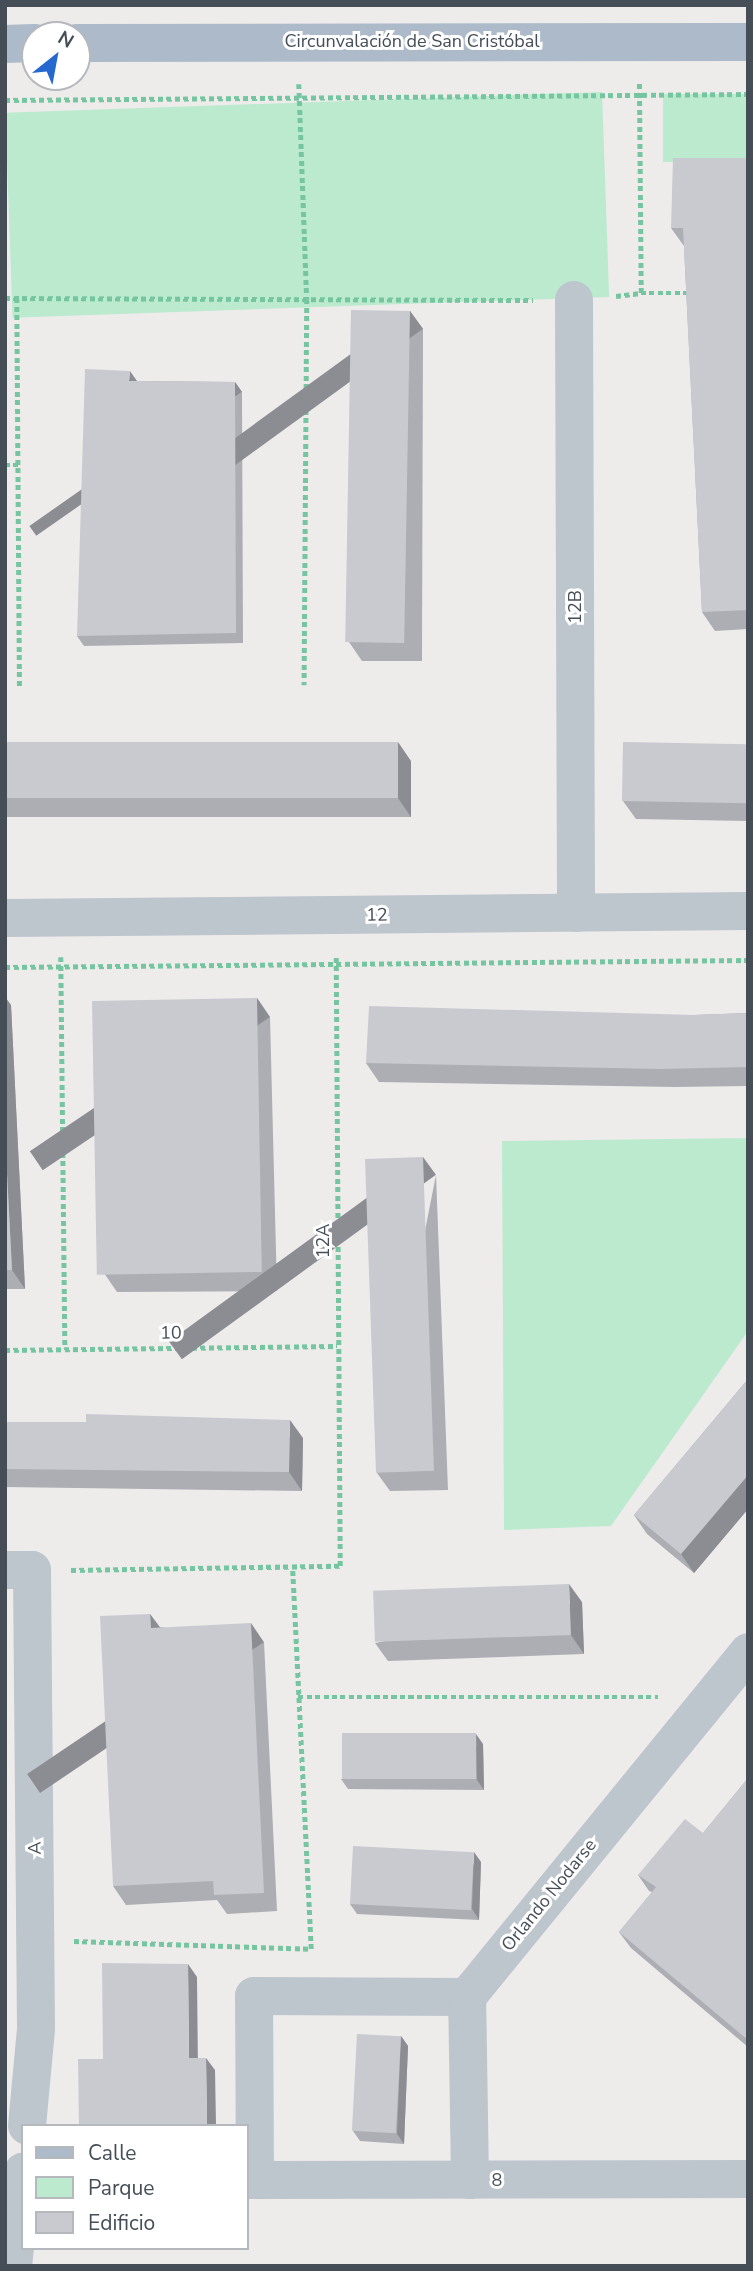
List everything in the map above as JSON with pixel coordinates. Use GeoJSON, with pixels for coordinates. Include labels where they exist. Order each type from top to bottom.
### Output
{"type":"FeatureCollection","features":[{"type":"Feature","properties":{"kind":"main road","name":"Circunvalación de San Cristóbal"},"geometry":{"type":"LineString","coordinates":[[91,43],[748,42]]}},
{"type":"Feature","properties":{"kind":"street","name":"12B"},"geometry":{"type":"LineString","coordinates":[[574,300],[576,913]]}},
{"type":"Feature","properties":{"kind":"street","name":"12"},"geometry":{"type":"LineString","coordinates":[[5,918],[748,911]]}},
{"type":"Feature","properties":{"kind":"street","name":"A"},"geometry":{"type":"LineString","coordinates":[[19,1570],[36,1939],[21,2029],[27,2124]]}},
{"type":"Feature","properties":{"kind":"street","name":"Orlando Nodarse"},"geometry":{"type":"LineString","coordinates":[[467,1997],[709,1697],[748,1653]]}},
{"type":"Feature","properties":{"kind":"street"},"geometry":{"type":"LineString","coordinates":[[251,2180],[254,1996],[467,1997],[470,2180]]}},
{"type":"Feature","properties":{"kind":"street","name":"8"},"geometry":{"type":"LineString","coordinates":[[251,2180],[748,2179]]}},
{"type":"Feature","properties":{"kind":"street"},"geometry":{"type":"LineString","coordinates":[[13,2266],[21,2190]]}},
{"type":"Feature","properties":{"kind":"path"},"geometry":{"type":"LineString","coordinates":[[287,41],[303,99],[307,299],[304,685]]}},
{"type":"Feature","properties":{"kind":"path"},"geometry":{"type":"LineString","coordinates":[[638,41],[641,293]]}},
{"type":"Feature","properties":{"kind":"path"},"geometry":{"type":"LineString","coordinates":[[5,100],[303,99],[602,92],[639,97],[748,94]]}},
{"type":"Feature","properties":{"kind":"path"},"geometry":{"type":"LineString","coordinates":[[5,298],[574,300],[641,293],[695,293]]}},
{"type":"Feature","properties":{"kind":"path"},"geometry":{"type":"LineString","coordinates":[[17,298],[20,688]]}},
{"type":"Feature","properties":{"kind":"path"},"geometry":{"type":"LineString","coordinates":[[5,465],[18,465]]}},
{"type":"Feature","properties":{"kind":"path","name":"12A"},"geometry":{"type":"LineString","coordinates":[[292,1567],[340,1566],[336,915]]}},
{"type":"Feature","properties":{"kind":"path"},"geometry":{"type":"LineString","coordinates":[[61,918],[65,1348]]}},
{"type":"Feature","properties":{"kind":"path"},"geometry":{"type":"LineString","coordinates":[[5,967],[748,960]]}},
{"type":"Feature","properties":{"kind":"path","name":"10"},"geometry":{"type":"LineString","coordinates":[[5,1350],[337,1346]]}},
{"type":"Feature","properties":{"kind":"path"},"geometry":{"type":"LineString","coordinates":[[19,1570],[292,1567],[311,1949],[36,1939]]}},
{"type":"Feature","properties":{"kind":"path"},"geometry":{"type":"LineString","coordinates":[[298,1697],[709,1697]]}},
{"type":"Feature","properties":{"kind":"green space"},"geometry":{"type":"Polygon","coordinates":[[[602,92],[609,297],[13,318],[5,113],[602,92]]]}},
{"type":"Feature","properties":{"kind":"green space"},"geometry":{"type":"Polygon","coordinates":[[[663,94],[748,94],[748,162],[663,162],[663,94]]]}},
{"type":"Feature","properties":{"kind":"green space"},"geometry":{"type":"Polygon","coordinates":[[[748,1138],[748,1331],[611,1526],[504,1530],[502,1141],[748,1138]]]}},
{"type":"Feature","properties":{"kind":"building"},"geometry":{"type":"Polygon","coordinates":[[[673,158],[748,158],[748,610],[702,612],[683,228],[671,228],[673,158]]]}},
{"type":"Feature","properties":{"kind":"building"},"geometry":{"type":"Polygon","coordinates":[[[351,310],[410,311],[404,643],[345,642],[351,310]]]}},
{"type":"Feature","properties":{"kind":"building"},"geometry":{"type":"Polygon","coordinates":[[[85,369],[130,371],[129,381],[235,382],[236,633],[77,636],[85,369]]]}},
{"type":"Feature","properties":{"kind":"building"},"geometry":{"type":"Polygon","coordinates":[[[5,742],[398,742],[398,798],[5,798],[5,742]]]}},
{"type":"Feature","properties":{"kind":"building"},"geometry":{"type":"Polygon","coordinates":[[[623,742],[748,744],[747,803],[622,801],[623,742]]]}},
{"type":"Feature","properties":{"kind":"building"},"geometry":{"type":"Polygon","coordinates":[[[257,998],[262,1272],[97,1275],[92,1001],[257,998]]]}},
{"type":"Feature","properties":{"kind":"building"},"geometry":{"type":"Polygon","coordinates":[[[369,1006],[694,1015],[748,1013],[748,1067],[661,1069],[366,1063],[369,1006]]]}},
{"type":"Feature","properties":{"kind":"building"},"geometry":{"type":"Polygon","coordinates":[[[5,1135],[12,1270],[5,1270],[5,1135]]]}},
{"type":"Feature","properties":{"kind":"building"},"geometry":{"type":"Polygon","coordinates":[[[423,1157],[434,1471],[376,1473],[365,1159],[423,1157]]]}},
{"type":"Feature","properties":{"kind":"building"},"geometry":{"type":"Polygon","coordinates":[[[748,1379],[748,1475],[681,1554],[634,1515],[748,1379]]]}},
{"type":"Feature","properties":{"kind":"building"},"geometry":{"type":"Polygon","coordinates":[[[86,1414],[290,1420],[289,1472],[5,1469],[5,1422],[86,1422],[86,1414]]]}},
{"type":"Feature","properties":{"kind":"building"},"geometry":{"type":"Polygon","coordinates":[[[569,1584],[571,1635],[375,1642],[373,1591],[569,1584]]]}},
{"type":"Feature","properties":{"kind":"building"},"geometry":{"type":"Polygon","coordinates":[[[150,1614],[151,1628],[251,1623],[264,1893],[214,1895],[213,1881],[113,1886],[100,1616],[150,1614]]]}},
{"type":"Feature","properties":{"kind":"building"},"geometry":{"type":"Polygon","coordinates":[[[342,1733],[476,1733],[476,1779],[342,1779],[342,1733]]]}},
{"type":"Feature","properties":{"kind":"building"},"geometry":{"type":"Polygon","coordinates":[[[748,1778],[748,2040],[619,1932],[656,1887],[638,1875],[685,1819],[703,1833],[748,1778]]]}},
{"type":"Feature","properties":{"kind":"building"},"geometry":{"type":"Polygon","coordinates":[[[353,1846],[474,1852],[471,1910],[350,1904],[353,1846]]]}},
{"type":"Feature","properties":{"kind":"building"},"geometry":{"type":"Polygon","coordinates":[[[102,1963],[188,1964],[189,2058],[206,2058],[207,2124],[79,2124],[78,2059],[103,2059],[102,1963]]]}},
{"type":"Feature","properties":{"kind":"building"},"geometry":{"type":"Polygon","coordinates":[[[357,2034],[401,2036],[396,2133],[352,2131],[357,2034]]]}}]}
